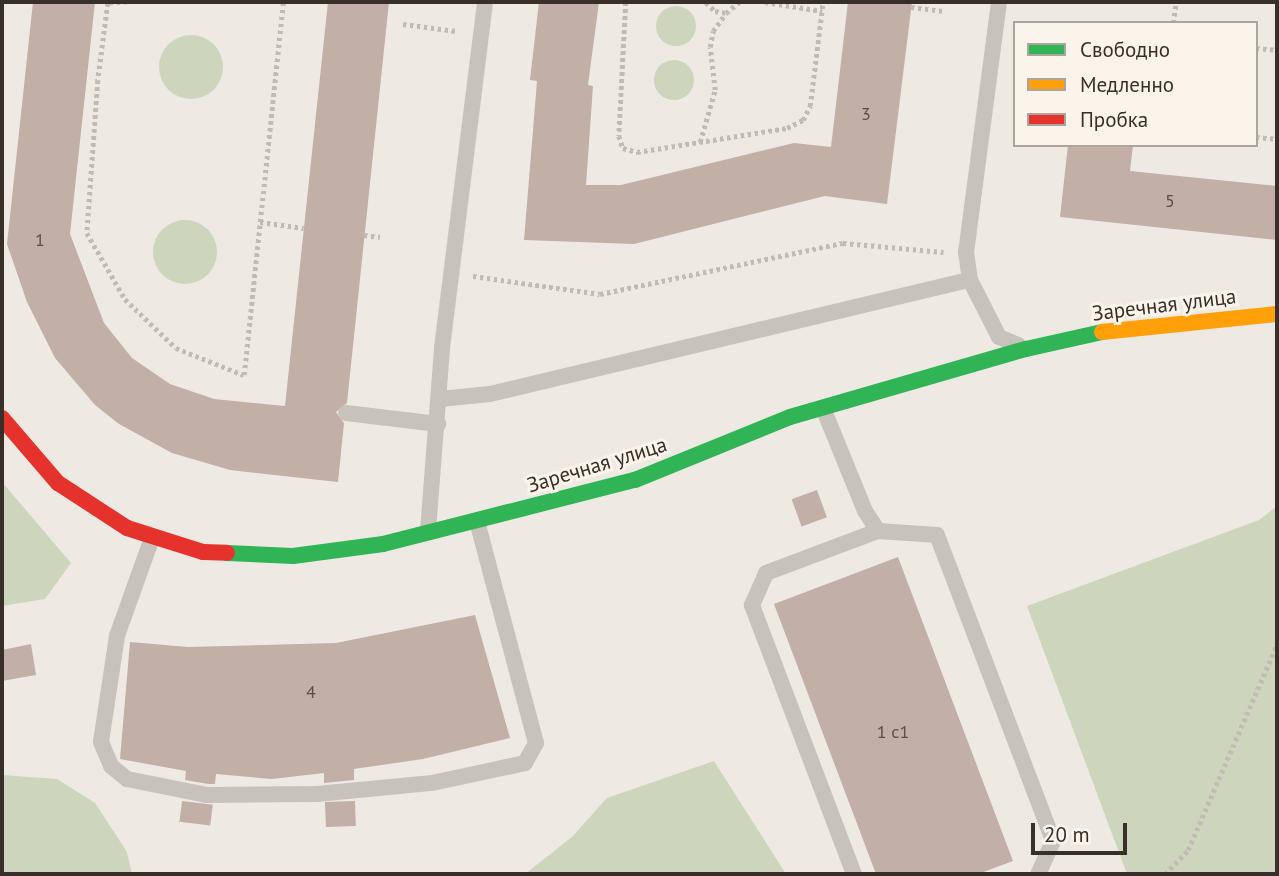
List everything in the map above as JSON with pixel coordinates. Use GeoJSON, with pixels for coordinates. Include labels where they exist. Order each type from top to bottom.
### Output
{"type":"FeatureCollection","features":[{"type":"Feature","properties":{"kind":"street","name":"Заречная улица"},"geometry":{"type":"LineString","coordinates":[[2,418],[58,483],[127,528],[203,552],[293,556],[428,533],[635,480],[823,408],[1026,349],[1131,326],[1277,314]]}},
{"type":"Feature","properties":{"kind":"lane"},"geometry":{"type":"LineString","coordinates":[[428,533],[451,273],[485,2]]}},
{"type":"Feature","properties":{"kind":"lane"},"geometry":{"type":"LineString","coordinates":[[999,2],[967,253],[970,280],[999,337],[1026,349]]}},
{"type":"Feature","properties":{"kind":"lane"},"geometry":{"type":"LineString","coordinates":[[440,399],[490,394],[970,280]]}},
{"type":"Feature","properties":{"kind":"lane"},"geometry":{"type":"LineString","coordinates":[[823,408],[865,511],[878,531]]}},
{"type":"Feature","properties":{"kind":"lane"},"geometry":{"type":"LineString","coordinates":[[345,413],[438,424]]}},
{"type":"Feature","properties":{"kind":"lane"},"geometry":{"type":"LineString","coordinates":[[152,538],[117,636],[101,742],[111,766],[127,779],[207,795],[317,794],[432,782],[525,763],[536,743],[477,521]]}},
{"type":"Feature","properties":{"kind":"lane"},"geometry":{"type":"LineString","coordinates":[[854,874],[752,605],[766,573],[878,531],[937,535],[1053,841],[1038,874]]}},
{"type":"Feature","properties":{"kind":"path"},"geometry":{"type":"LineString","coordinates":[[127,2],[108,4],[87,233],[125,299],[176,348],[244,374],[283,2]]}},
{"type":"Feature","properties":{"kind":"path"},"geometry":{"type":"LineString","coordinates":[[626,2],[619,136],[623,148],[637,152],[787,128],[803,120],[810,106],[823,2]]}},
{"type":"Feature","properties":{"kind":"path"},"geometry":{"type":"LineString","coordinates":[[706,2],[715,11],[726,12]]}},
{"type":"Feature","properties":{"kind":"path"},"geometry":{"type":"LineString","coordinates":[[700,142],[715,90],[709,47],[713,31],[726,12],[739,2]]}},
{"type":"Feature","properties":{"kind":"path"},"geometry":{"type":"LineString","coordinates":[[765,2],[822,11]]}},
{"type":"Feature","properties":{"kind":"path"},"geometry":{"type":"LineString","coordinates":[[1173,21],[1176,2]]}},
{"type":"Feature","properties":{"kind":"path"},"geometry":{"type":"LineString","coordinates":[[911,7],[945,11]]}},
{"type":"Feature","properties":{"kind":"path"},"geometry":{"type":"LineString","coordinates":[[403,24],[481,34]]}},
{"type":"Feature","properties":{"kind":"path"},"geometry":{"type":"LineString","coordinates":[[1258,48],[1277,50]]}},
{"type":"Feature","properties":{"kind":"path"},"geometry":{"type":"LineString","coordinates":[[1258,137],[1277,139]]}},
{"type":"Feature","properties":{"kind":"path"},"geometry":{"type":"LineString","coordinates":[[260,222],[304,228]]}},
{"type":"Feature","properties":{"kind":"path"},"geometry":{"type":"LineString","coordinates":[[364,235],[380,237]]}},
{"type":"Feature","properties":{"kind":"path"},"geometry":{"type":"LineString","coordinates":[[451,273],[600,294],[843,243],[967,253]]}},
{"type":"Feature","properties":{"kind":"path"},"geometry":{"type":"LineString","coordinates":[[1165,874],[1188,850],[1277,644]]}},
{"type":"Feature","properties":{"kind":"green space"},"geometry":{"type":"Polygon","coordinates":[[[676,6],[690,12],[696,26],[690,40],[676,46],[662,40],[656,26],[662,12],[676,6]]]}},
{"type":"Feature","properties":{"kind":"green space"},"geometry":{"type":"Polygon","coordinates":[[[191,35],[203,37],[214,44],[221,55],[221,79],[214,90],[203,97],[191,99],[179,97],[168,90],[161,79],[159,67],[161,55],[168,44],[179,37],[191,35]]]}},
{"type":"Feature","properties":{"kind":"green space"},"geometry":{"type":"Polygon","coordinates":[[[674,60],[688,66],[694,80],[688,94],[674,100],[660,94],[654,80],[660,66],[674,60]]]}},
{"type":"Feature","properties":{"kind":"green space"},"geometry":{"type":"Polygon","coordinates":[[[185,220],[197,222],[208,229],[215,240],[215,264],[208,275],[197,282],[185,284],[173,282],[162,275],[155,264],[153,252],[155,240],[162,229],[173,222],[185,220]]]}},
{"type":"Feature","properties":{"kind":"green space"},"geometry":{"type":"Polygon","coordinates":[[[2,482],[71,563],[45,599],[2,606],[2,482]]]}},
{"type":"Feature","properties":{"kind":"green space"},"geometry":{"type":"Polygon","coordinates":[[[1277,506],[1277,874],[1127,874],[1027,606],[1259,520],[1277,506]]]}},
{"type":"Feature","properties":{"kind":"green space"},"geometry":{"type":"Polygon","coordinates":[[[714,761],[786,874],[525,874],[572,837],[607,798],[714,761]]]}},
{"type":"Feature","properties":{"kind":"green space"},"geometry":{"type":"Polygon","coordinates":[[[2,775],[57,779],[95,803],[127,852],[132,874],[2,874],[2,775]]]}},
{"type":"Feature","properties":{"kind":"building"},"geometry":{"type":"Polygon","coordinates":[[[33,2],[95,2],[70,234],[104,323],[132,358],[170,384],[214,399],[285,406],[328,2],[389,2],[347,403],[336,412],[344,423],[338,482],[230,470],[172,453],[119,424],[95,405],[55,358],[27,302],[7,244],[33,2]]]}},
{"type":"Feature","properties":{"kind":"building"},"geometry":{"type":"Polygon","coordinates":[[[539,2],[599,2],[588,85],[593,86],[586,185],[621,185],[794,143],[831,147],[848,2],[912,2],[887,204],[825,196],[634,244],[524,240],[537,81],[530,80],[539,2]]]}},
{"type":"Feature","properties":{"kind":"building"},"geometry":{"type":"Polygon","coordinates":[[[1068,147],[1133,147],[1130,171],[1277,186],[1277,240],[1060,217],[1068,147]]]}},
{"type":"Feature","properties":{"kind":"building"},"geometry":{"type":"Polygon","coordinates":[[[817,490],[827,517],[802,526],[792,499],[817,490]]]}},
{"type":"Feature","properties":{"kind":"building"},"geometry":{"type":"Polygon","coordinates":[[[898,557],[1013,861],[978,874],[876,874],[774,604],[898,557]]]}},
{"type":"Feature","properties":{"kind":"building"},"geometry":{"type":"Polygon","coordinates":[[[475,615],[510,738],[423,759],[354,769],[354,780],[324,783],[324,773],[272,779],[216,774],[215,784],[208,784],[185,780],[186,771],[120,759],[130,642],[188,647],[336,643],[475,615]]]}},
{"type":"Feature","properties":{"kind":"building"},"geometry":{"type":"Polygon","coordinates":[[[31,644],[36,675],[2,681],[2,650],[31,644]]]}},
{"type":"Feature","properties":{"kind":"building"},"geometry":{"type":"Polygon","coordinates":[[[182,801],[213,805],[210,826],[179,822],[182,801]]]}},
{"type":"Feature","properties":{"kind":"building"},"geometry":{"type":"Polygon","coordinates":[[[355,801],[356,826],[326,827],[325,802],[355,801]]]}},
{"type":"Feature","properties":{"kind":"traffic: fast"},"geometry":{"type":"LineString","coordinates":[[227,553],[293,556],[383,544],[635,480],[790,417],[1026,349],[1102,332]]}},
{"type":"Feature","properties":{"kind":"traffic: slow"},"geometry":{"type":"LineString","coordinates":[[1102,332],[1277,314]]}},
{"type":"Feature","properties":{"kind":"traffic: jam"},"geometry":{"type":"LineString","coordinates":[[2,418],[58,483],[127,528],[203,552],[227,553]]}}]}
